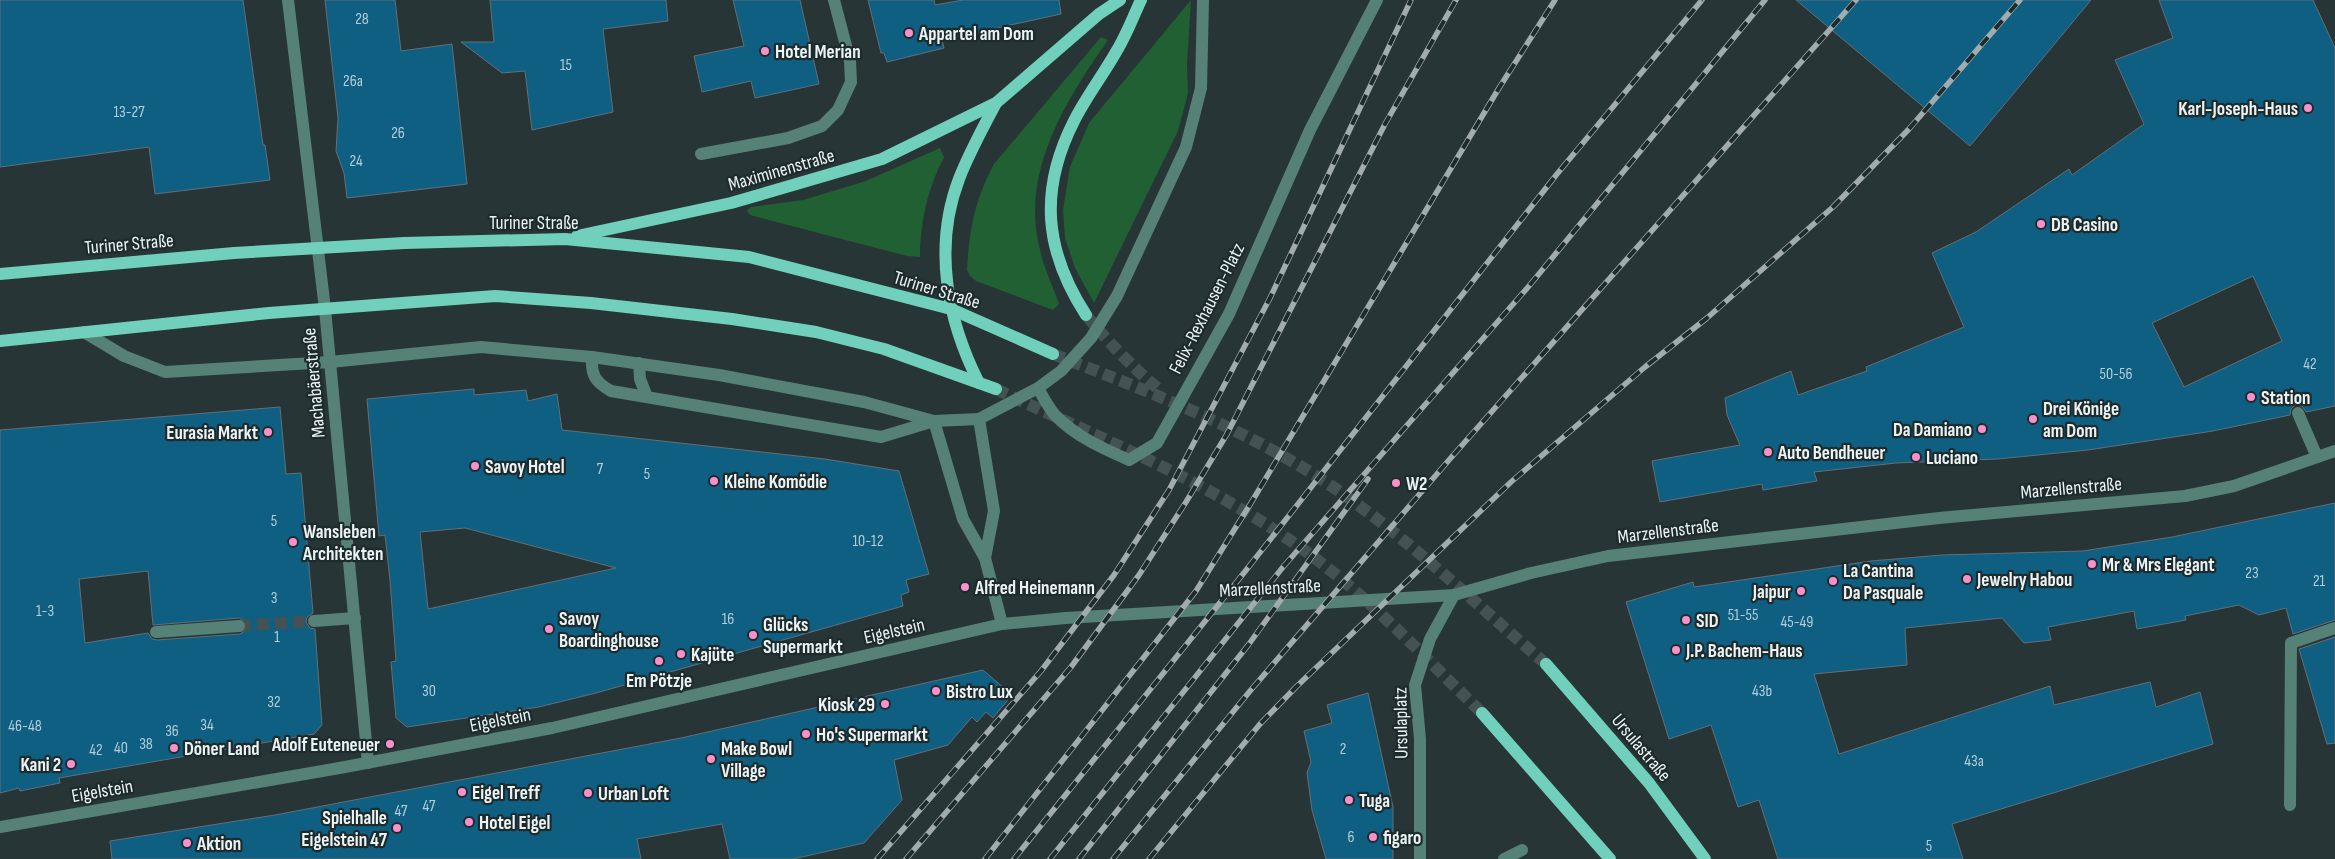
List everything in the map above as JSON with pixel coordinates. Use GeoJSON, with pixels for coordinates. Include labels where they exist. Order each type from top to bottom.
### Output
{"type":"FeatureCollection","features":[{"type":"Feature","properties":{"kind":"main road","name":"Maximinenstraße"},"geometry":{"type":"LineString","coordinates":[[565,239],[731,203],[873,162],[934,136],[996,104],[1099,14],[1120,0]]}},
{"type":"Feature","properties":{"kind":"main road"},"geometry":{"type":"LineString","coordinates":[[1086,315],[1062,271],[1053,245],[1050,216],[1052,187],[1058,156],[1074,120],[1118,50],[1141,0]]}},
{"type":"Feature","properties":{"kind":"main road","name":"Maximinenstraße"},"geometry":{"type":"LineString","coordinates":[[979,383],[967,359],[951,309],[945,242],[951,208],[968,158],[996,104]]}},
{"type":"Feature","properties":{"kind":"main road","name":"Turiner Straße"},"geometry":{"type":"LineString","coordinates":[[0,274],[234,252],[404,243],[565,239],[750,257],[951,309],[1053,354]]}},
{"type":"Feature","properties":{"kind":"main road"},"geometry":{"type":"LineString","coordinates":[[0,341],[325,309],[496,296],[591,303],[732,319],[816,332],[884,349],[996,389]]}},
{"type":"Feature","properties":{"kind":"main road","name":"Ursulastraße"},"geometry":{"type":"LineString","coordinates":[[1546,664],[1649,783],[1705,859]]}},
{"type":"Feature","properties":{"kind":"main road"},"geometry":{"type":"LineString","coordinates":[[1482,713],[1610,859]]}},
{"type":"Feature","properties":{"kind":"street","name":"Machabäerstraße"},"geometry":{"type":"LineString","coordinates":[[288,0],[325,309],[368,763]]}},
{"type":"Feature","properties":{"kind":"street"},"geometry":{"type":"LineString","coordinates":[[700,154],[788,138],[822,126],[838,110],[851,82],[850,61],[834,0]]}},
{"type":"Feature","properties":{"kind":"street"},"geometry":{"type":"LineString","coordinates":[[592,357],[591,372],[597,383],[611,391],[881,437],[934,421],[979,419],[1038,388],[1060,371],[1091,338],[1112,305],[1186,147],[1201,88],[1203,0]]}},
{"type":"Feature","properties":{"kind":"street","name":"Felix-Rexhausen-Platz"},"geometry":{"type":"LineString","coordinates":[[1038,388],[1054,414],[1077,434],[1112,453],[1129,460],[1157,443],[1229,314],[1310,130],[1376,0]]}},
{"type":"Feature","properties":{"kind":"street"},"geometry":{"type":"LineString","coordinates":[[84,332],[124,356],[165,372],[330,362],[481,347],[592,357],[720,375],[864,402],[934,421]]}},
{"type":"Feature","properties":{"kind":"street"},"geometry":{"type":"LineString","coordinates":[[639,363],[640,379],[647,397]]}},
{"type":"Feature","properties":{"kind":"street"},"geometry":{"type":"LineString","coordinates":[[2298,413],[2317,457]]}},
{"type":"Feature","properties":{"kind":"street"},"geometry":{"type":"LineString","coordinates":[[979,419],[994,511],[985,558]]}},
{"type":"Feature","properties":{"kind":"street"},"geometry":{"type":"LineString","coordinates":[[934,421],[963,519],[985,558],[1002,624]]}},
{"type":"Feature","properties":{"kind":"street","name":"Marzellenstraße"},"geometry":{"type":"LineString","coordinates":[[1002,624],[1066,618],[1454,595],[1531,573],[1608,556],[1939,518],[2185,496],[2234,486],[2335,451]]}},
{"type":"Feature","properties":{"kind":"street","name":"Ursulaplatz"},"geometry":{"type":"LineString","coordinates":[[1420,859],[1420,739],[1416,686],[1430,639],[1454,595]]}},
{"type":"Feature","properties":{"kind":"street"},"geometry":{"type":"LineString","coordinates":[[314,621],[355,618]]}},
{"type":"Feature","properties":{"kind":"street","name":"Eigelstein"},"geometry":{"type":"LineString","coordinates":[[0,827],[368,763],[552,728],[1002,624]]}},
{"type":"Feature","properties":{"kind":"street"},"geometry":{"type":"LineString","coordinates":[[156,632],[239,626]]}},
{"type":"Feature","properties":{"kind":"street"},"geometry":{"type":"LineString","coordinates":[[2290,805],[2291,643],[2335,628]]}},
{"type":"Feature","properties":{"kind":"street"},"geometry":{"type":"LineString","coordinates":[[1504,859],[1522,850]]}},
{"type":"Feature","properties":{"kind":"green space"},"geometry":{"type":"Polygon","coordinates":[[[1191,0],[1187,64],[1188,93],[1178,131],[1094,303],[1075,268],[1065,238],[1063,210],[1070,167],[1089,123],[1191,0]]]}},
{"type":"Feature","properties":{"kind":"green space"},"geometry":{"type":"Polygon","coordinates":[[[1101,37],[1108,40],[1076,88],[1050,139],[1041,166],[1036,193],[1035,221],[1040,250],[1059,304],[1053,310],[976,281],[970,276],[967,270],[971,228],[982,190],[994,164],[1101,37]]]}},
{"type":"Feature","properties":{"kind":"green space"},"geometry":{"type":"Polygon","coordinates":[[[940,148],[944,158],[929,193],[922,232],[920,257],[907,256],[750,215],[747,211],[751,207],[803,200],[866,181],[940,148]]]}},
{"type":"Feature","properties":{"kind":"building"},"geometry":{"type":"Polygon","coordinates":[[[0,0],[243,0],[263,145],[265,145],[270,180],[155,194],[149,147],[0,167],[0,0]]]}},
{"type":"Feature","properties":{"kind":"building"},"geometry":{"type":"Polygon","coordinates":[[[325,0],[395,0],[401,51],[452,44],[467,184],[347,198],[344,173],[336,151],[338,118],[325,0]]]}},
{"type":"Feature","properties":{"kind":"building"},"geometry":{"type":"Polygon","coordinates":[[[490,0],[666,0],[668,21],[603,29],[613,112],[532,130],[525,71],[502,73],[461,42],[494,42],[490,0]]]}},
{"type":"Feature","properties":{"kind":"building","name":"Hotel Merian"},"geometry":{"type":"Polygon","coordinates":[[[733,0],[800,0],[819,84],[755,98],[751,81],[702,92],[694,56],[744,46],[733,0]]]}},
{"type":"Feature","properties":{"kind":"building"},"geometry":{"type":"Polygon","coordinates":[[[868,0],[934,0],[935,5],[963,0],[1059,0],[1061,14],[942,40],[944,48],[887,62],[884,53],[881,53],[868,0]]]}},
{"type":"Feature","properties":{"kind":"building"},"geometry":{"type":"Polygon","coordinates":[[[1796,0],[2091,0],[1970,146],[1796,0]]]}},
{"type":"Feature","properties":{"kind":"building"},"geometry":{"type":"Polygon","coordinates":[[[2159,0],[2313,0],[2335,48],[2335,406],[2306,412],[2302,406],[2295,405],[2291,409],[2290,415],[2213,431],[2088,450],[1998,459],[1896,463],[1814,472],[1817,481],[1763,490],[1762,484],[1660,502],[1652,461],[1740,445],[1727,415],[1725,398],[1791,371],[1798,395],[1867,371],[1866,367],[1964,327],[1932,253],[1976,232],[2069,169],[2072,175],[2144,124],[2115,60],[2173,38],[2159,0]],[[2253,276],[2152,323],[2184,387],[2282,341],[2253,276]]]}},
{"type":"Feature","properties":{"kind":"building"},"geometry":{"type":"Polygon","coordinates":[[[474,389],[474,395],[526,390],[528,401],[557,394],[562,430],[825,459],[899,471],[929,574],[906,580],[909,592],[901,595],[903,606],[596,693],[539,707],[407,727],[396,718],[391,662],[396,661],[390,580],[385,535],[379,536],[367,399],[474,389]],[[465,528],[420,532],[428,609],[616,568],[465,528]]]}},
{"type":"Feature","properties":{"kind":"building"},"geometry":{"type":"Polygon","coordinates":[[[280,407],[286,474],[301,473],[313,613],[307,617],[306,622],[310,628],[315,629],[322,725],[314,734],[59,778],[60,783],[20,791],[19,788],[0,793],[0,430],[280,407]],[[148,571],[79,579],[85,643],[148,633],[152,639],[157,640],[240,634],[246,630],[246,622],[239,618],[153,625],[148,571]]]}},
{"type":"Feature","properties":{"kind":"building"},"geometry":{"type":"Polygon","coordinates":[[[2335,503],[2335,620],[2293,634],[2286,608],[2259,615],[2239,605],[2185,616],[2186,620],[2137,629],[2134,611],[2048,627],[2051,640],[2024,643],[2002,618],[1905,628],[1907,665],[1814,674],[1839,754],[2050,686],[2054,705],[2150,682],[2156,707],[2200,692],[2213,744],[1952,824],[1963,859],[1778,859],[1759,800],[1738,807],[1711,725],[1669,739],[1626,602],[1693,582],[1694,587],[1871,561],[1942,555],[2083,551],[2172,537],[2335,503]]]}},
{"type":"Feature","properties":{"kind":"building"},"geometry":{"type":"Polygon","coordinates":[[[2335,637],[2335,743],[2327,744],[2299,649],[2335,637]]]}},
{"type":"Feature","properties":{"kind":"building"},"geometry":{"type":"Polygon","coordinates":[[[983,670],[1012,695],[993,718],[986,712],[977,722],[972,717],[948,745],[894,760],[902,800],[864,843],[793,859],[730,859],[722,824],[637,839],[641,859],[112,859],[110,841],[275,815],[681,738],[983,670]]]}},
{"type":"Feature","properties":{"kind":"building"},"geometry":{"type":"Polygon","coordinates":[[[1368,693],[1393,807],[1393,859],[1326,859],[1312,810],[1307,773],[1311,762],[1304,731],[1332,723],[1327,705],[1368,693]]]}},
{"type":"Feature","properties":{"kind":"tunnel"},"geometry":{"type":"LineString","coordinates":[[1086,315],[1123,356],[1162,392]]}},
{"type":"Feature","properties":{"kind":"tunnel"},"geometry":{"type":"LineString","coordinates":[[1053,354],[1162,397],[1232,429],[1300,466],[1333,487],[1389,528],[1546,664]]}},
{"type":"Feature","properties":{"kind":"tunnel"},"geometry":{"type":"LineString","coordinates":[[996,389],[1182,477],[1254,517],[1288,539],[1365,599],[1482,713]]}},
{"type":"Feature","properties":{"kind":"tunnel"},"geometry":{"type":"LineString","coordinates":[[239,626],[314,621]]}},
{"type":"Feature","properties":{"kind":"railway"},"geometry":{"type":"LineString","coordinates":[[877,859],[1041,671],[1114,575],[1169,490],[1270,298],[1411,0]]}},
{"type":"Feature","properties":{"kind":"railway"},"geometry":{"type":"LineString","coordinates":[[906,859],[1071,667],[1139,575],[1186,502],[1227,434],[1385,124],[1456,0]]}},
{"type":"Feature","properties":{"kind":"railway"},"geometry":{"type":"LineString","coordinates":[[985,859],[1196,591],[1251,503],[1499,88],[1555,0]]}},
{"type":"Feature","properties":{"kind":"railway"},"geometry":{"type":"LineString","coordinates":[[1014,859],[1247,569],[1557,174],[1702,0]]}},
{"type":"Feature","properties":{"kind":"railway"},"geometry":{"type":"LineString","coordinates":[[1050,859],[1283,567],[1529,286],[1765,0]]}},
{"type":"Feature","properties":{"kind":"railway"},"geometry":{"type":"LineString","coordinates":[[1113,859],[1250,691],[1449,460],[1856,0]]}},
{"type":"Feature","properties":{"kind":"railway"},"geometry":{"type":"LineString","coordinates":[[1149,859],[1260,724],[1296,687],[1511,482],[1645,367],[1707,318],[1833,207],[1909,129],[2020,0]]}},
{"type":"Feature","properties":{"kind":"railway"},"geometry":{"type":"LineString","coordinates":[[1079,859],[1249,644],[1368,479]]}},
{"type":"Feature","properties":{"kind":"place","name":"Appartel am Dom"},"geometry":{"type":"Point","coordinates":[909,33]}},
{"type":"Feature","properties":{"kind":"place","name":"Hotel Merian"},"geometry":{"type":"Point","coordinates":[765,51]}},
{"type":"Feature","properties":{"kind":"place","name":"Karl-Joseph-Haus"},"geometry":{"type":"Point","coordinates":[2308,108]}},
{"type":"Feature","properties":{"kind":"place","name":"DB Casino"},"geometry":{"type":"Point","coordinates":[2041,224]}},
{"type":"Feature","properties":{"kind":"place","name":"Station"},"geometry":{"type":"Point","coordinates":[2251,397]}},
{"type":"Feature","properties":{"kind":"place","name":"Drei Könige am Dom"},"geometry":{"type":"Point","coordinates":[2033,419]}},
{"type":"Feature","properties":{"kind":"place","name":"Da Damiano"},"geometry":{"type":"Point","coordinates":[1982,429]}},
{"type":"Feature","properties":{"kind":"place","name":"Eurasia Markt"},"geometry":{"type":"Point","coordinates":[268,432]}},
{"type":"Feature","properties":{"kind":"place","name":"Auto Bendheuer"},"geometry":{"type":"Point","coordinates":[1768,452]}},
{"type":"Feature","properties":{"kind":"place","name":"Luciano"},"geometry":{"type":"Point","coordinates":[1916,457]}},
{"type":"Feature","properties":{"kind":"place","name":"Savoy Hotel"},"geometry":{"type":"Point","coordinates":[475,466]}},
{"type":"Feature","properties":{"kind":"place","name":"Kleine Komödie"},"geometry":{"type":"Point","coordinates":[714,481]}},
{"type":"Feature","properties":{"kind":"place","name":"W2"},"geometry":{"type":"Point","coordinates":[1396,483]}},
{"type":"Feature","properties":{"kind":"place","name":"Wansleben Architekten"},"geometry":{"type":"Point","coordinates":[293,542]}},
{"type":"Feature","properties":{"kind":"place","name":"Mr & Mrs Elegant"},"geometry":{"type":"Point","coordinates":[2092,564]}},
{"type":"Feature","properties":{"kind":"place","name":"Jewelry Habou"},"geometry":{"type":"Point","coordinates":[1967,579]}},
{"type":"Feature","properties":{"kind":"place","name":"La Cantina Da Pasquale"},"geometry":{"type":"Point","coordinates":[1833,581]}},
{"type":"Feature","properties":{"kind":"place","name":"Alfred Heinemann"},"geometry":{"type":"Point","coordinates":[965,587]}},
{"type":"Feature","properties":{"kind":"place","name":"Jaipur"},"geometry":{"type":"Point","coordinates":[1801,591]}},
{"type":"Feature","properties":{"kind":"place","name":"SID"},"geometry":{"type":"Point","coordinates":[1686,620]}},
{"type":"Feature","properties":{"kind":"place","name":"Savoy Boardinghouse"},"geometry":{"type":"Point","coordinates":[549,629]}},
{"type":"Feature","properties":{"kind":"place","name":"Glücks Supermarkt"},"geometry":{"type":"Point","coordinates":[753,635]}},
{"type":"Feature","properties":{"kind":"place","name":"J.P. Bachem-Haus"},"geometry":{"type":"Point","coordinates":[1676,650]}},
{"type":"Feature","properties":{"kind":"place","name":"Kajüte"},"geometry":{"type":"Point","coordinates":[681,654]}},
{"type":"Feature","properties":{"kind":"place","name":"Em Pötzje"},"geometry":{"type":"Point","coordinates":[659,661]}},
{"type":"Feature","properties":{"kind":"place","name":"Bistro Lux"},"geometry":{"type":"Point","coordinates":[936,691]}},
{"type":"Feature","properties":{"kind":"place","name":"Kiosk 29"},"geometry":{"type":"Point","coordinates":[885,704]}},
{"type":"Feature","properties":{"kind":"place","name":"Ho's Supermarkt"},"geometry":{"type":"Point","coordinates":[806,734]}},
{"type":"Feature","properties":{"kind":"place","name":"Adolf Euteneuer"},"geometry":{"type":"Point","coordinates":[390,744]}},
{"type":"Feature","properties":{"kind":"place","name":"Döner Land"},"geometry":{"type":"Point","coordinates":[174,748]}},
{"type":"Feature","properties":{"kind":"place","name":"Make Bowl Village"},"geometry":{"type":"Point","coordinates":[711,759]}},
{"type":"Feature","properties":{"kind":"place","name":"Kani 2"},"geometry":{"type":"Point","coordinates":[71,764]}},
{"type":"Feature","properties":{"kind":"place","name":"Eigel Treff"},"geometry":{"type":"Point","coordinates":[462,792]}},
{"type":"Feature","properties":{"kind":"place","name":"Urban Loft"},"geometry":{"type":"Point","coordinates":[588,793]}},
{"type":"Feature","properties":{"kind":"place","name":"Tuga"},"geometry":{"type":"Point","coordinates":[1349,800]}},
{"type":"Feature","properties":{"kind":"place","name":"Hotel Eigel"},"geometry":{"type":"Point","coordinates":[469,822]}},
{"type":"Feature","properties":{"kind":"place","name":"Spielhalle Eigelstein 47"},"geometry":{"type":"Point","coordinates":[397,828]}},
{"type":"Feature","properties":{"kind":"place","name":"figaro"},"geometry":{"type":"Point","coordinates":[1373,837]}},
{"type":"Feature","properties":{"kind":"place","name":"Aktion"},"geometry":{"type":"Point","coordinates":[187,843]}}]}
